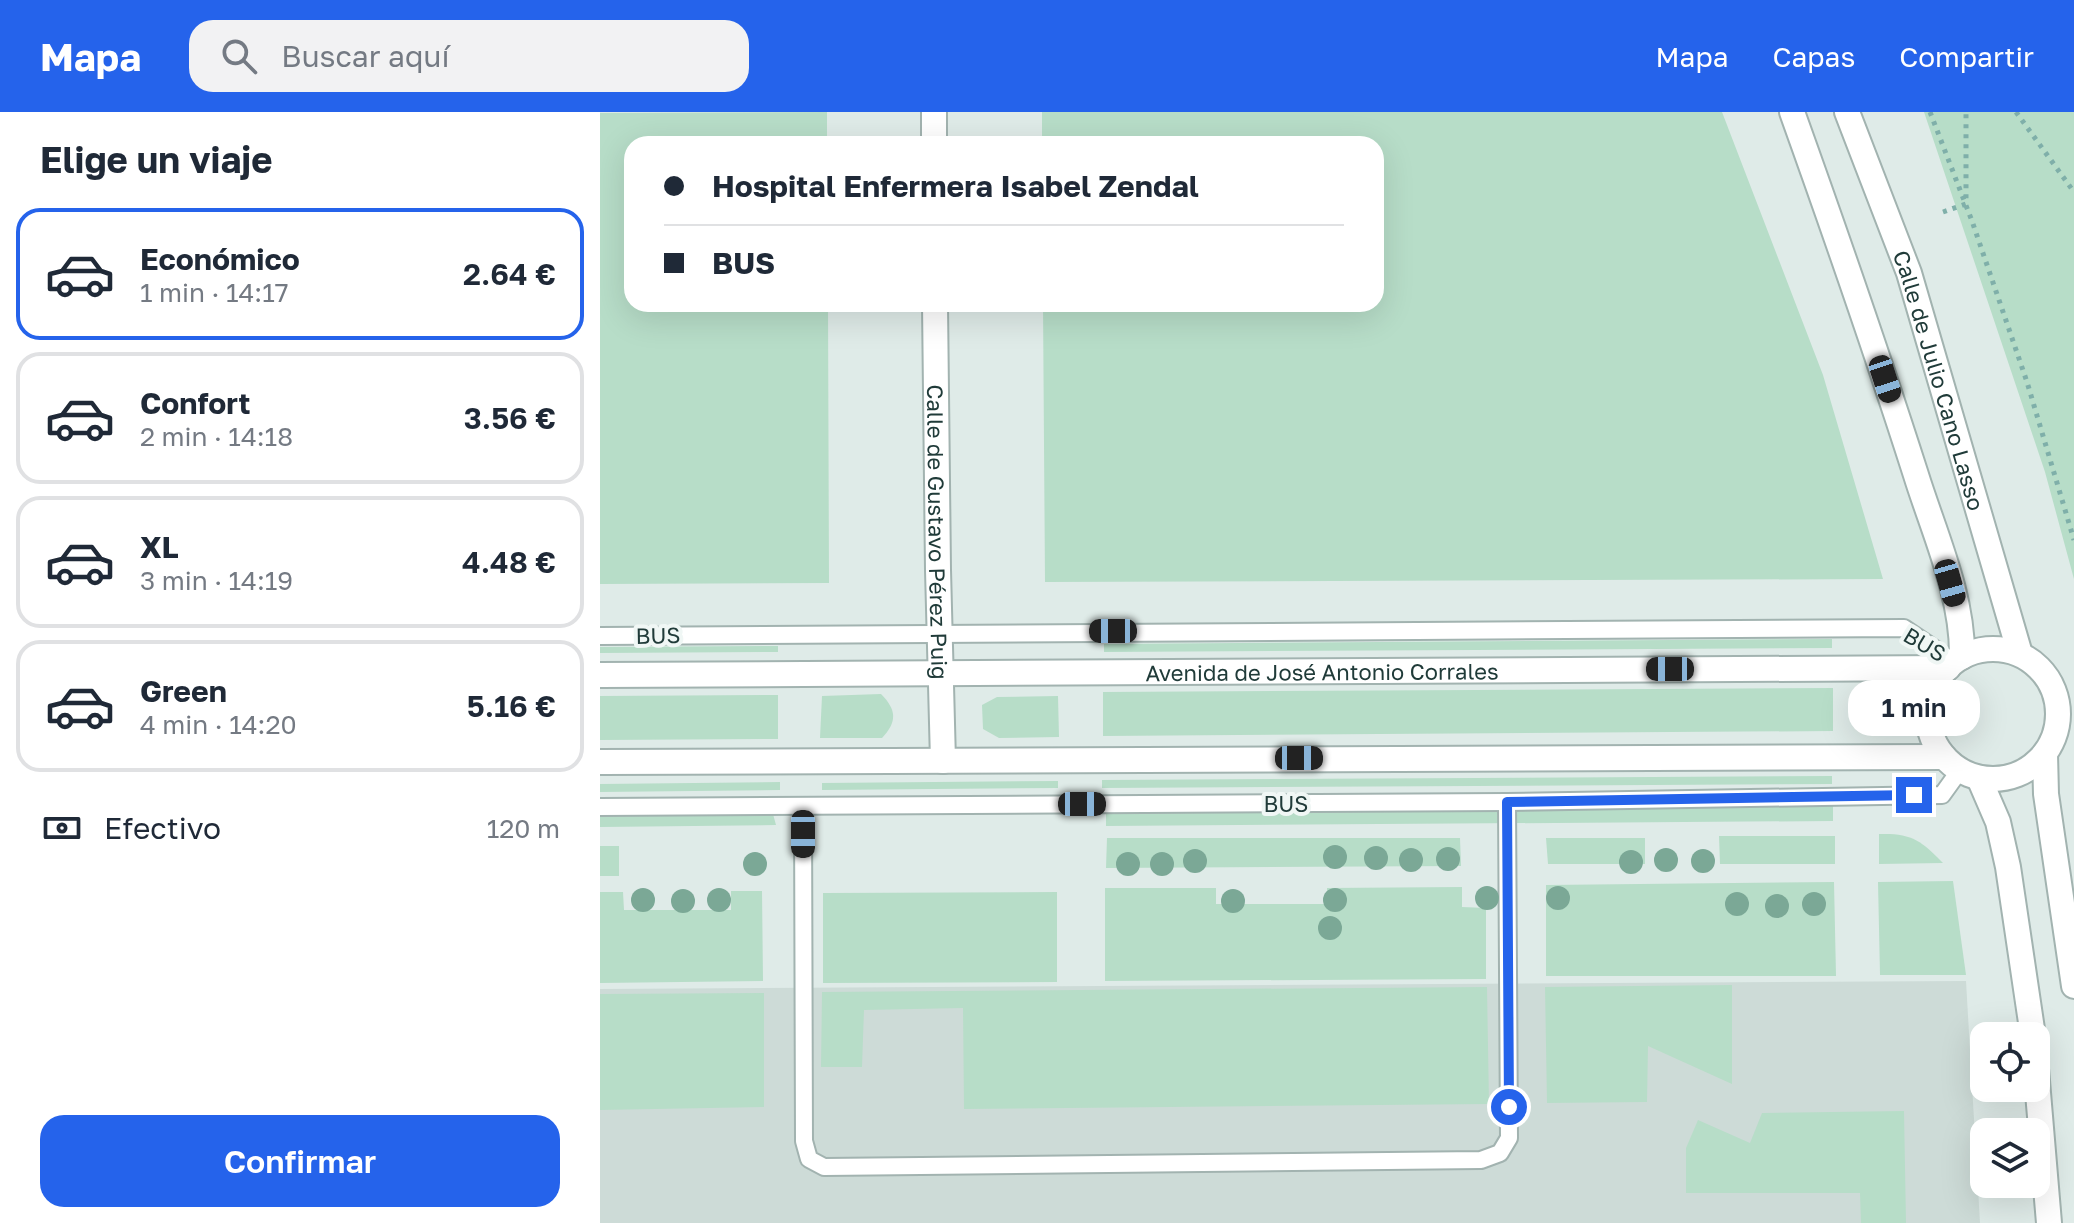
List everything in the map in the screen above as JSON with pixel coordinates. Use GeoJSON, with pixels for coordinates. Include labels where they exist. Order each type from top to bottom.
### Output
{"type":"FeatureCollection","features":[{"type":"Feature","properties":{"kind":"street"},"geometry":{"type":"LineString","coordinates":[[934,112],[934,136]]}},
{"type":"Feature","properties":{"kind":"street"},"geometry":{"type":"LineString","coordinates":[[1792,112],[1856,290],[1936,534],[1962,637],[1955,662]]}},
{"type":"Feature","properties":{"kind":"street","name":"Calle de Julio Cano Lasso"},"geometry":{"type":"LineString","coordinates":[[1847,112],[1909,273],[2020,654]]}},
{"type":"Feature","properties":{"kind":"street","name":"Calle de Gustavo Pérez Puig"},"geometry":{"type":"LineString","coordinates":[[935,312],[943,761]]}},
{"type":"Feature","properties":{"kind":"street"},"geometry":{"type":"LineString","coordinates":[[600,762],[943,761],[1961,768],[1997,779],[2016,776],[2032,767],[2045,754],[2055,737],[2059,718],[2057,698],[2049,680],[2036,665],[2020,654],[2000,649],[1980,650],[1955,662],[1936,683],[1929,702],[1931,731],[1961,768],[1998,822],[2008,867],[2031,1022]]}},
{"type":"Feature","properties":{"kind":"street","name":"Avenida de José Antonio Corrales"},"geometry":{"type":"LineString","coordinates":[[600,675],[1955,662]]}},
{"type":"Feature","properties":{"kind":"street"},"geometry":{"type":"LineString","coordinates":[[2045,754],[2046,794],[2074,986]]}},
{"type":"Feature","properties":{"kind":"street"},"geometry":{"type":"LineString","coordinates":[[2039,1102],[2049,1223]]}},
{"type":"Feature","properties":{"kind":"lane","name":"BUS"},"geometry":{"type":"LineString","coordinates":[[600,636],[1904,628],[1955,662]]}},
{"type":"Feature","properties":{"kind":"lane","name":"BUS"},"geometry":{"type":"LineString","coordinates":[[600,807],[1507,802],[1942,795],[1961,768]]}},
{"type":"Feature","properties":{"kind":"lane"},"geometry":{"type":"LineString","coordinates":[[803,806],[804,1141],[809,1159],[824,1167],[1481,1160],[1500,1153],[1509,1138],[1507,802]]}},
{"type":"Feature","properties":{"kind":"path"},"geometry":{"type":"LineString","coordinates":[[1930,112],[1966,204],[2027,382],[2074,540]]}},
{"type":"Feature","properties":{"kind":"path"},"geometry":{"type":"LineString","coordinates":[[1966,112],[1966,204]]}},
{"type":"Feature","properties":{"kind":"path"},"geometry":{"type":"LineString","coordinates":[[2016,112],[2074,192]]}},
{"type":"Feature","properties":{"kind":"path"},"geometry":{"type":"LineString","coordinates":[[1943,212],[1966,204]]}},
{"type":"Feature","properties":{"kind":"shaded area"},"geometry":{"type":"Polygon","coordinates":[[[1966,981],[1970,1102],[1973,1102],[1974,1118],[1970,1118],[1970,1198],[1979,1198],[1980,1223],[600,1223],[600,989],[1966,981]]]}},
{"type":"Feature","properties":{"kind":"green space"},"geometry":{"type":"Polygon","coordinates":[[[827,112],[827,136],[624,136],[624,312],[828,312],[829,583],[600,584],[600,113],[827,112]]]}},
{"type":"Feature","properties":{"kind":"green space"},"geometry":{"type":"Polygon","coordinates":[[[1042,112],[1722,112],[1823,375],[1883,579],[1045,582],[1043,312],[1384,312],[1384,136],[1042,136],[1042,112]]]}},
{"type":"Feature","properties":{"kind":"green space"},"geometry":{"type":"Polygon","coordinates":[[[1924,112],[2074,112],[2074,579],[2045,472],[1924,112]]]}},
{"type":"Feature","properties":{"kind":"green space"},"geometry":{"type":"Polygon","coordinates":[[[1832,639],[1832,648],[1104,652],[1104,644],[1832,639]]]}},
{"type":"Feature","properties":{"kind":"green space"},"geometry":{"type":"Polygon","coordinates":[[[778,646],[778,652],[600,653],[600,647],[778,646]]]}},
{"type":"Feature","properties":{"kind":"green space"},"geometry":{"type":"Polygon","coordinates":[[[1918,686],[1919,732],[1877,733],[1876,688],[1918,686]]]}},
{"type":"Feature","properties":{"kind":"green space"},"geometry":{"type":"Polygon","coordinates":[[[1833,688],[1833,731],[1103,736],[1103,692],[1833,688]]]}},
{"type":"Feature","properties":{"kind":"green space"},"geometry":{"type":"Polygon","coordinates":[[[881,694],[890,705],[893,716],[882,738],[820,738],[822,696],[881,694]]]}},
{"type":"Feature","properties":{"kind":"green space"},"geometry":{"type":"Polygon","coordinates":[[[778,695],[778,739],[600,740],[600,696],[778,695]]]}},
{"type":"Feature","properties":{"kind":"green space"},"geometry":{"type":"Polygon","coordinates":[[[1058,696],[1059,737],[999,738],[983,729],[982,705],[997,697],[1058,696]]]}},
{"type":"Feature","properties":{"kind":"green space"},"geometry":{"type":"Polygon","coordinates":[[[1832,776],[1832,784],[1102,788],[1102,780],[1832,776]]]}},
{"type":"Feature","properties":{"kind":"green space"},"geometry":{"type":"Polygon","coordinates":[[[1058,781],[1058,788],[822,790],[822,783],[1058,781]]]}},
{"type":"Feature","properties":{"kind":"green space"},"geometry":{"type":"Polygon","coordinates":[[[780,782],[780,790],[600,792],[600,784],[780,782]]]}},
{"type":"Feature","properties":{"kind":"green space"},"geometry":{"type":"Polygon","coordinates":[[[1833,806],[1833,821],[1106,826],[1106,810],[1833,806]]]}},
{"type":"Feature","properties":{"kind":"green space"},"geometry":{"type":"Polygon","coordinates":[[[773,814],[776,825],[600,827],[600,816],[773,814]]]}},
{"type":"Feature","properties":{"kind":"green space"},"geometry":{"type":"Polygon","coordinates":[[[1879,834],[1915,840],[1943,863],[1879,864],[1879,834]]]}},
{"type":"Feature","properties":{"kind":"green space"},"geometry":{"type":"Polygon","coordinates":[[[1719,836],[1835,836],[1835,864],[1720,864],[1719,836]]]}},
{"type":"Feature","properties":{"kind":"green space"},"geometry":{"type":"Polygon","coordinates":[[[1107,838],[1460,838],[1461,866],[1106,868],[1107,838]]]}},
{"type":"Feature","properties":{"kind":"green space"},"geometry":{"type":"Polygon","coordinates":[[[1546,838],[1645,838],[1645,864],[1548,864],[1546,838]]]}},
{"type":"Feature","properties":{"kind":"green space"},"geometry":{"type":"Polygon","coordinates":[[[600,846],[619,846],[619,876],[600,876],[600,846]]]}},
{"type":"Feature","properties":{"kind":"green space"},"geometry":{"type":"Polygon","coordinates":[[[1953,881],[1966,975],[1880,975],[1878,882],[1953,881]]]}},
{"type":"Feature","properties":{"kind":"green space"},"geometry":{"type":"Polygon","coordinates":[[[1834,882],[1836,976],[1546,976],[1546,885],[1834,882]]]}},
{"type":"Feature","properties":{"kind":"green space"},"geometry":{"type":"Polygon","coordinates":[[[1462,887],[1462,907],[1486,908],[1486,979],[1105,981],[1105,888],[1216,888],[1216,904],[1327,904],[1327,888],[1462,887]]]}},
{"type":"Feature","properties":{"kind":"green space"},"geometry":{"type":"Polygon","coordinates":[[[731,891],[762,891],[763,981],[600,983],[600,892],[623,892],[624,910],[731,910],[731,891]]]}},
{"type":"Feature","properties":{"kind":"green space"},"geometry":{"type":"Polygon","coordinates":[[[1057,892],[1057,982],[823,983],[823,893],[1057,892]]]}},
{"type":"Feature","properties":{"kind":"green space"},"geometry":{"type":"Polygon","coordinates":[[[1732,985],[1732,1084],[1648,1046],[1647,1102],[1547,1103],[1545,987],[1732,985]]]}},
{"type":"Feature","properties":{"kind":"green space"},"geometry":{"type":"Polygon","coordinates":[[[1487,987],[1489,1104],[964,1109],[963,1008],[864,1010],[862,1067],[821,1067],[822,992],[1487,987]]]}},
{"type":"Feature","properties":{"kind":"green space"},"geometry":{"type":"Polygon","coordinates":[[[764,993],[764,1107],[600,1110],[600,994],[764,993]]]}},
{"type":"Feature","properties":{"kind":"green space"},"geometry":{"type":"Polygon","coordinates":[[[1904,1111],[1906,1223],[1861,1223],[1860,1193],[1686,1193],[1686,1148],[1698,1120],[1750,1143],[1762,1113],[1904,1111]]]}},
{"type":"Feature","properties":{"kind":"route"},"geometry":{"type":"LineString","coordinates":[[1509,1107],[1507,802],[1914,795]]}}]}
